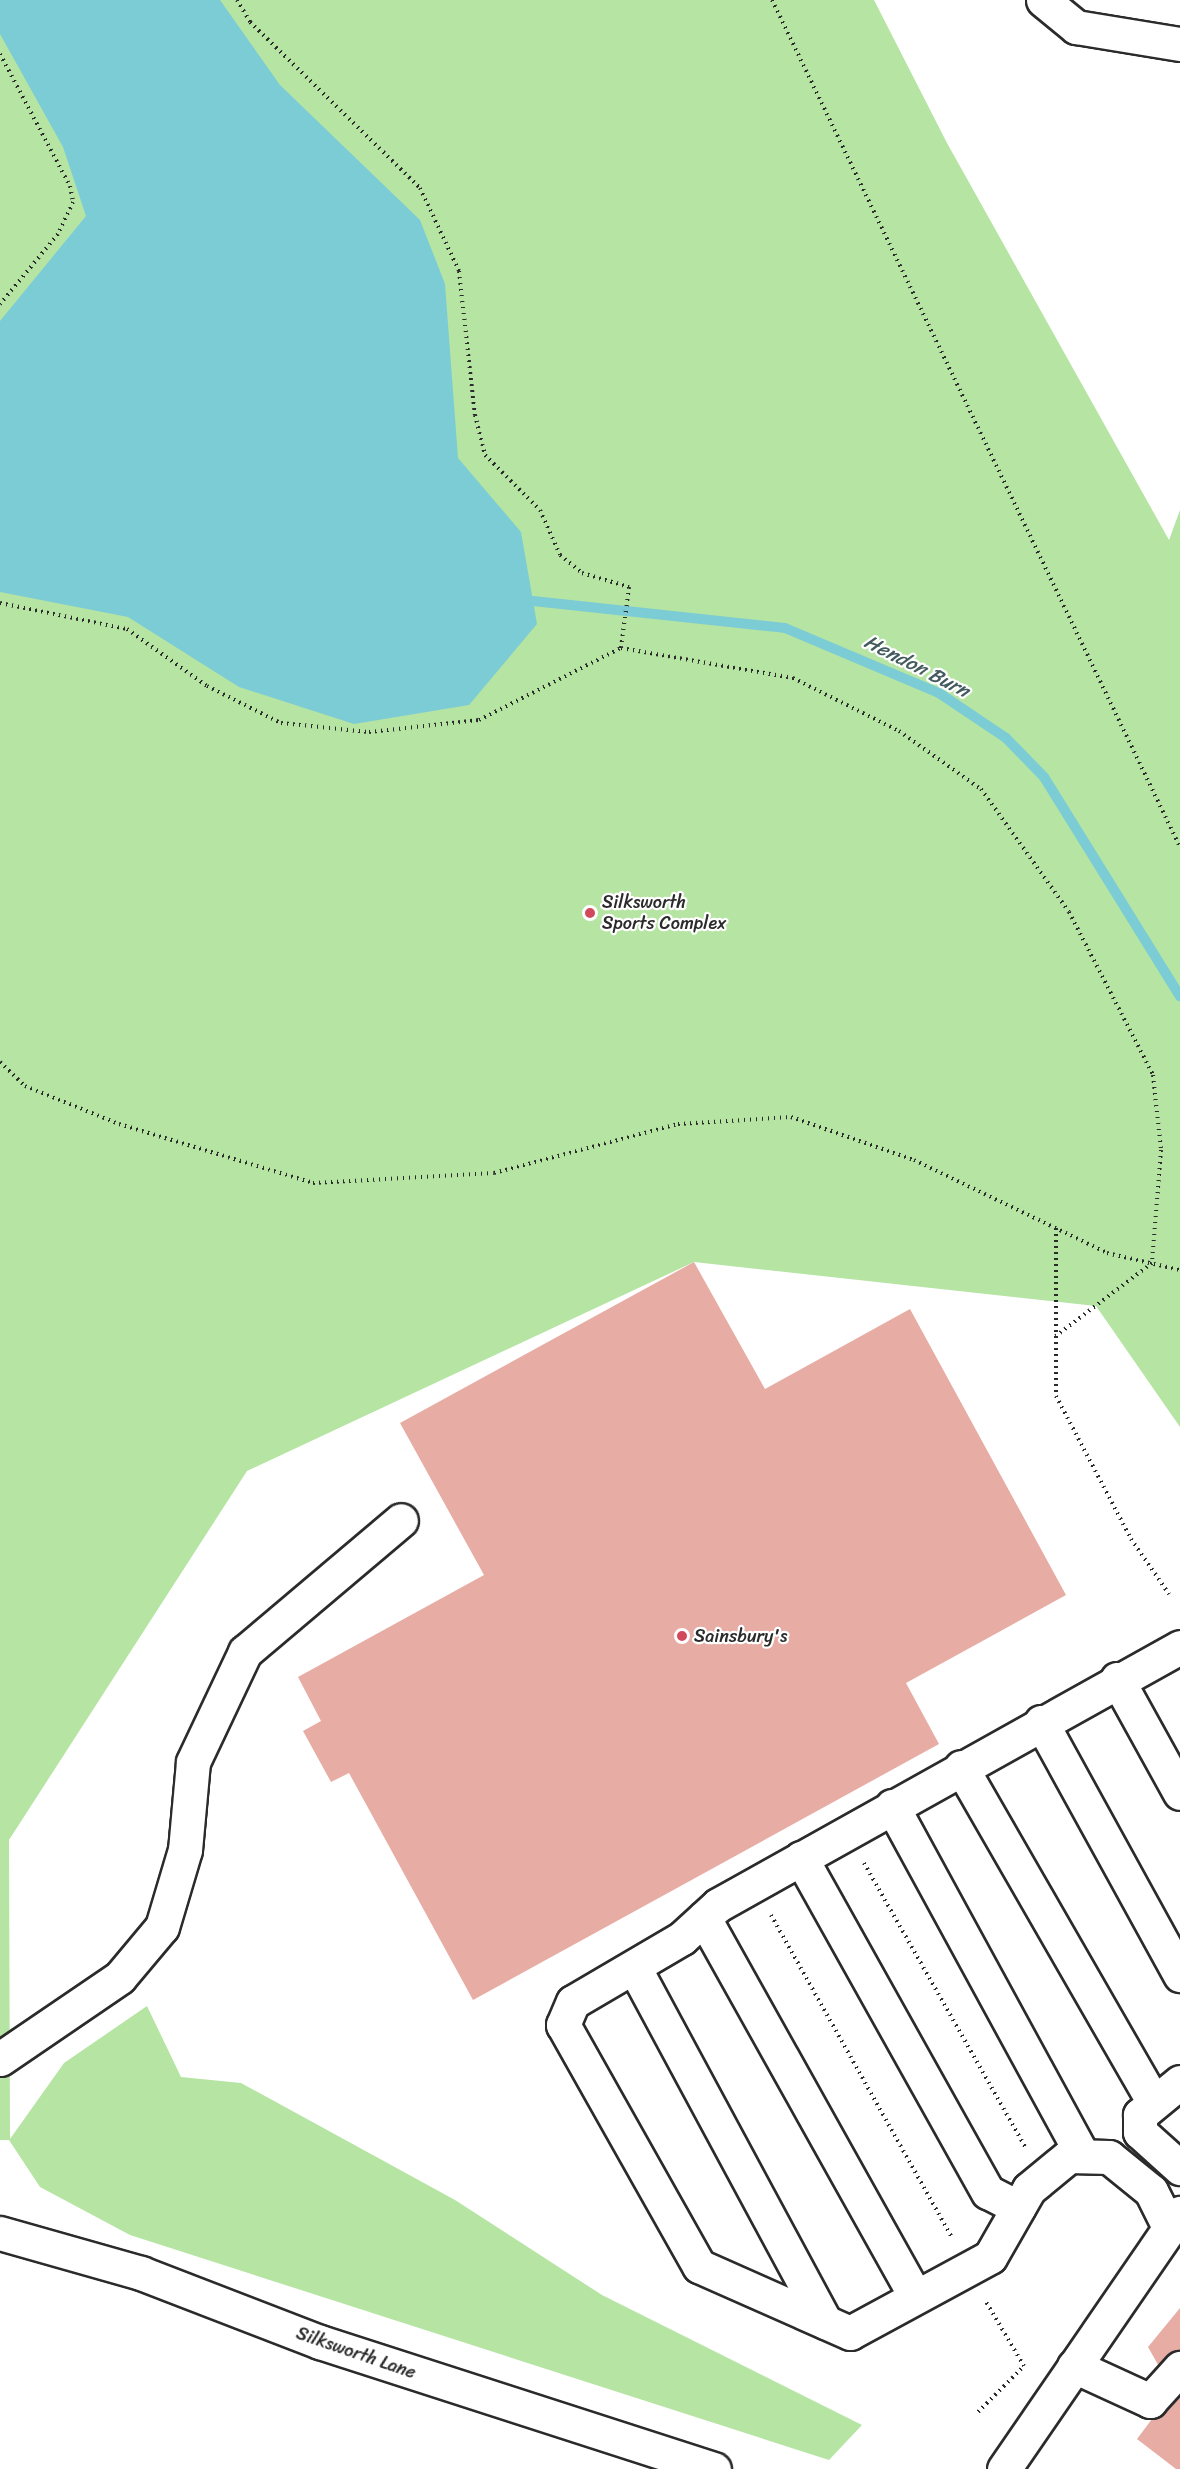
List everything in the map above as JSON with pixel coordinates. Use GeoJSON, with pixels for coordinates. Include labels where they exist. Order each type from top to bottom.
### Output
{"type":"FeatureCollection","features":[{"type":"Feature","properties":{"kind":"street"},"geometry":{"type":"LineString","coordinates":[[1042,0],[1076,27],[1180,44]]}},
{"type":"Feature","properties":{"kind":"street"},"geometry":{"type":"LineString","coordinates":[[0,2059],[120,1977],[162,1927],[185,1850],[193,1762],[245,1652],[401,1520]]}},
{"type":"Feature","properties":{"kind":"street"},"geometry":{"type":"LineString","coordinates":[[1095,2156],[1069,2156],[1029,2189],[990,2257],[850,2333],[699,2266],[563,2025],[573,2002],[633,1967],[754,1885],[1117,1679],[1180,1647]]}},
{"type":"Feature","properties":{"kind":"street"},"geometry":{"type":"LineString","coordinates":[[1117,1679],[1180,1793]]}},
{"type":"Feature","properties":{"kind":"street"},"geometry":{"type":"LineString","coordinates":[[1041,1722],[1180,1975]]}},
{"type":"Feature","properties":{"kind":"street"},"geometry":{"type":"LineString","coordinates":[[961,1767],[1155,2102]]}},
{"type":"Feature","properties":{"kind":"street"},"geometry":{"type":"LineString","coordinates":[[892,1806],[1095,2156],[1151,2191],[1175,2220],[1004,2469]]}},
{"type":"Feature","properties":{"kind":"street"},"geometry":{"type":"LineString","coordinates":[[801,1858],[988,2192],[1018,2207]]}},
{"type":"Feature","properties":{"kind":"street"},"geometry":{"type":"LineString","coordinates":[[704,1918],[915,2296]]}},
{"type":"Feature","properties":{"kind":"street"},"geometry":{"type":"LineString","coordinates":[[633,1967],[825,2322]]}},
{"type":"Feature","properties":{"kind":"street"},"geometry":{"type":"LineString","coordinates":[[1180,2082],[1140,2115],[1140,2132],[1180,2168]]}},
{"type":"Feature","properties":{"kind":"street","name":"Silksworth Lane"},"geometry":{"type":"LineString","coordinates":[[0,2233],[141,2273],[320,2342],[714,2469]]}},
{"type":"Feature","properties":{"kind":"street"},"geometry":{"type":"LineString","coordinates":[[1074,2367],[1150,2401],[1180,2368]]}},
{"type":"Feature","properties":{"kind":"path"},"geometry":{"type":"LineString","coordinates":[[237,0],[250,22],[420,188],[459,271],[475,415],[485,455],[540,510],[560,555],[582,573],[628,587],[621,648]]}},
{"type":"Feature","properties":{"kind":"path"},"geometry":{"type":"LineString","coordinates":[[772,0],[1180,847]]}},
{"type":"Feature","properties":{"kind":"path"},"geometry":{"type":"LineString","coordinates":[[0,54],[70,186],[73,202],[58,234],[0,304]]}},
{"type":"Feature","properties":{"kind":"path"},"geometry":{"type":"LineString","coordinates":[[0,603],[128,628],[207,686],[281,723],[369,732],[479,720],[621,648],[793,678],[899,731],[981,789],[1069,912],[1153,1075],[1161,1150],[1152,1263],[1056,1336]]}},
{"type":"Feature","properties":{"kind":"path"},"geometry":{"type":"LineString","coordinates":[[0,1062],[26,1086],[119,1124],[313,1183],[494,1173],[678,1124],[791,1117],[914,1160],[1107,1253],[1180,1270]]}},
{"type":"Feature","properties":{"kind":"path"},"geometry":{"type":"LineString","coordinates":[[1056,1228],[1056,1396],[1131,1539],[1169,1594]]}},
{"type":"Feature","properties":{"kind":"path"},"geometry":{"type":"LineString","coordinates":[[847,1832],[1029,2154]]}},
{"type":"Feature","properties":{"kind":"path"},"geometry":{"type":"LineString","coordinates":[[754,1885],[956,2244]]}},
{"type":"Feature","properties":{"kind":"path"},"geometry":{"type":"LineString","coordinates":[[978,2412],[1024,2366],[980,2292]]}},
{"type":"Feature","properties":{"kind":"path"},"geometry":{"type":"LineString","coordinates":[[988,2306],[994,2296]]}},
{"type":"Feature","properties":{"kind":"green space","name":"Silksworth Sports Complex"},"geometry":{"type":"Polygon","coordinates":[[[0,0],[874,0],[947,143],[1169,540],[1180,510],[1180,1427],[1096,1306],[694,1262],[247,1471],[9,1840],[10,2139],[64,2063],[147,2006],[181,2077],[241,2083],[455,2200],[602,2295],[862,2425],[829,2460],[130,2235],[40,2187],[9,2140],[0,2140],[0,0]]]}},
{"type":"Feature","properties":{"kind":"water"},"geometry":{"type":"Polygon","coordinates":[[[0,0],[220,0],[280,85],[420,220],[445,284],[458,458],[521,532],[537,624],[469,705],[354,724],[239,687],[128,617],[0,592],[0,321],[86,216],[63,147],[0,34],[0,0]]]}},
{"type":"Feature","properties":{"kind":"building","name":"Sainsbury's"},"geometry":{"type":"Polygon","coordinates":[[[694,1262],[765,1389],[910,1309],[1066,1595],[906,1683],[939,1744],[473,2000],[349,1773],[331,1782],[303,1731],[321,1721],[298,1677],[484,1575],[400,1423],[694,1262]]]}},
{"type":"Feature","properties":{"kind":"building"},"geometry":{"type":"Polygon","coordinates":[[[1180,2308],[1180,2469],[1176,2469],[1137,2439],[1173,2391],[1148,2347],[1180,2308]]]}},
{"type":"Feature","properties":{"kind":"waterway","name":"Hendon Burn"},"geometry":{"type":"LineString","coordinates":[[533,601],[785,628],[939,693],[1006,738],[1044,777],[1180,996]]}},
{"type":"Feature","properties":{"kind":"place","name":"Silksworth Sports Complex"},"geometry":{"type":"Point","coordinates":[590,913]}},
{"type":"Feature","properties":{"kind":"place","name":"Sainsbury's"},"geometry":{"type":"Point","coordinates":[682,1636]}}]}
